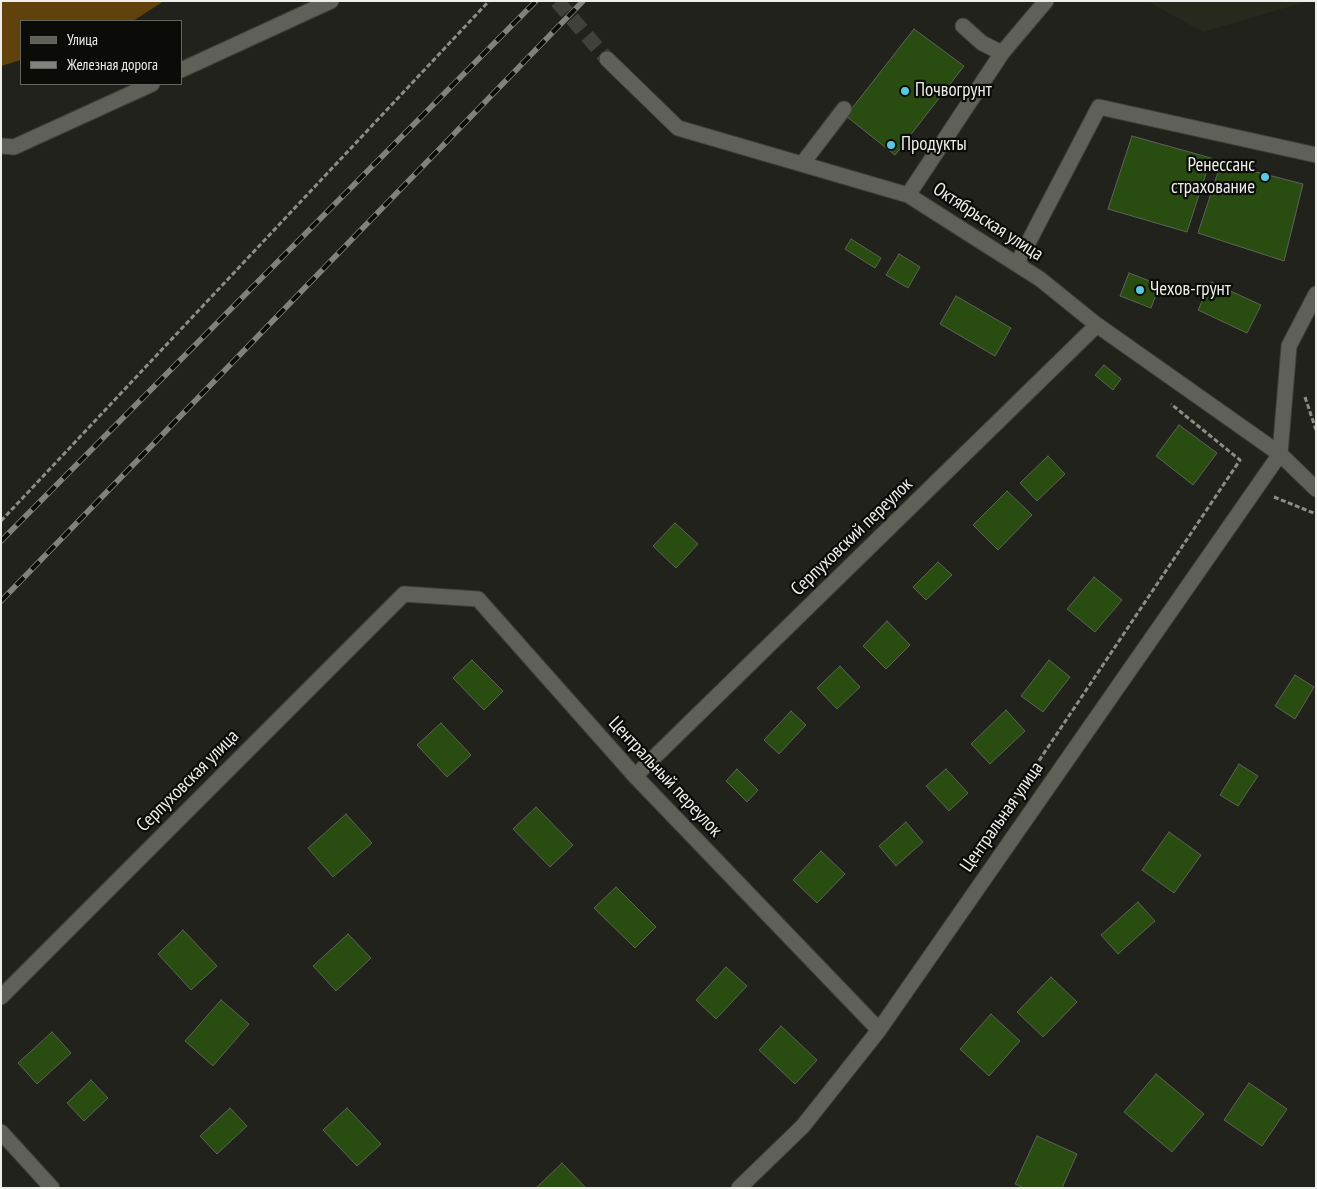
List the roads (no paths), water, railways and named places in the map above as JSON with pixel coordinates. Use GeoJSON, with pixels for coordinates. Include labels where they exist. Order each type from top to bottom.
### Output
{"type":"FeatureCollection","features":[{"type":"Feature","properties":{"kind":"street"},"geometry":{"type":"LineString","coordinates":[[182,70],[331,1]]}},
{"type":"Feature","properties":{"kind":"street"},"geometry":{"type":"LineString","coordinates":[[908,194],[1002,53],[1046,1]]}},
{"type":"Feature","properties":{"kind":"street"},"geometry":{"type":"LineString","coordinates":[[963,26],[982,42],[1002,53]]}},
{"type":"Feature","properties":{"kind":"street","name":"Октябрьская улица"},"geometry":{"type":"LineString","coordinates":[[607,58],[678,128],[908,194],[1040,279],[1097,325],[1280,454],[1316,489]]}},
{"type":"Feature","properties":{"kind":"street"},"geometry":{"type":"LineString","coordinates":[[5,149],[150,85]]}},
{"type":"Feature","properties":{"kind":"street"},"geometry":{"type":"LineString","coordinates":[[1017,264],[1099,107],[1316,155]]}},
{"type":"Feature","properties":{"kind":"street"},"geometry":{"type":"LineString","coordinates":[[802,164],[844,109]]}},
{"type":"Feature","properties":{"kind":"street"},"geometry":{"type":"LineString","coordinates":[[1280,454],[1289,346],[1316,294]]}},
{"type":"Feature","properties":{"kind":"street","name":"Серпуховский переулок"},"geometry":{"type":"LineString","coordinates":[[635,776],[1097,325]]}},
{"type":"Feature","properties":{"kind":"street","name":"Центральная улица"},"geometry":{"type":"LineString","coordinates":[[738,1188],[803,1126],[879,1030],[1280,454]]}},
{"type":"Feature","properties":{"kind":"street","name":"Центральный переулок"},"geometry":{"type":"LineString","coordinates":[[404,594],[478,599],[635,776],[879,1030]]}},
{"type":"Feature","properties":{"kind":"street","name":"Серпуховская улица"},"geometry":{"type":"LineString","coordinates":[[1,997],[404,594]]}},
{"type":"Feature","properties":{"kind":"street"},"geometry":{"type":"LineString","coordinates":[[1,1132],[52,1188]]}},
{"type":"Feature","properties":{"kind":"tunnel"},"geometry":{"type":"LineString","coordinates":[[557,1],[607,59]]}},
{"type":"Feature","properties":{"kind":"railway"},"geometry":{"type":"LineString","coordinates":[[1,541],[536,1]]}},
{"type":"Feature","properties":{"kind":"railway"},"geometry":{"type":"LineString","coordinates":[[1,601],[583,1]]}},
{"type":"Feature","properties":{"kind":"place","name":"Почвогрунт"},"geometry":{"type":"Point","coordinates":[905,91]}},
{"type":"Feature","properties":{"kind":"place","name":"Продукты"},"geometry":{"type":"Point","coordinates":[891,145]}},
{"type":"Feature","properties":{"kind":"place","name":"Ренессанс страхование"},"geometry":{"type":"Point","coordinates":[1265,177]}},
{"type":"Feature","properties":{"kind":"place","name":"Чехов-грунт"},"geometry":{"type":"Point","coordinates":[1140,290]}}]}
